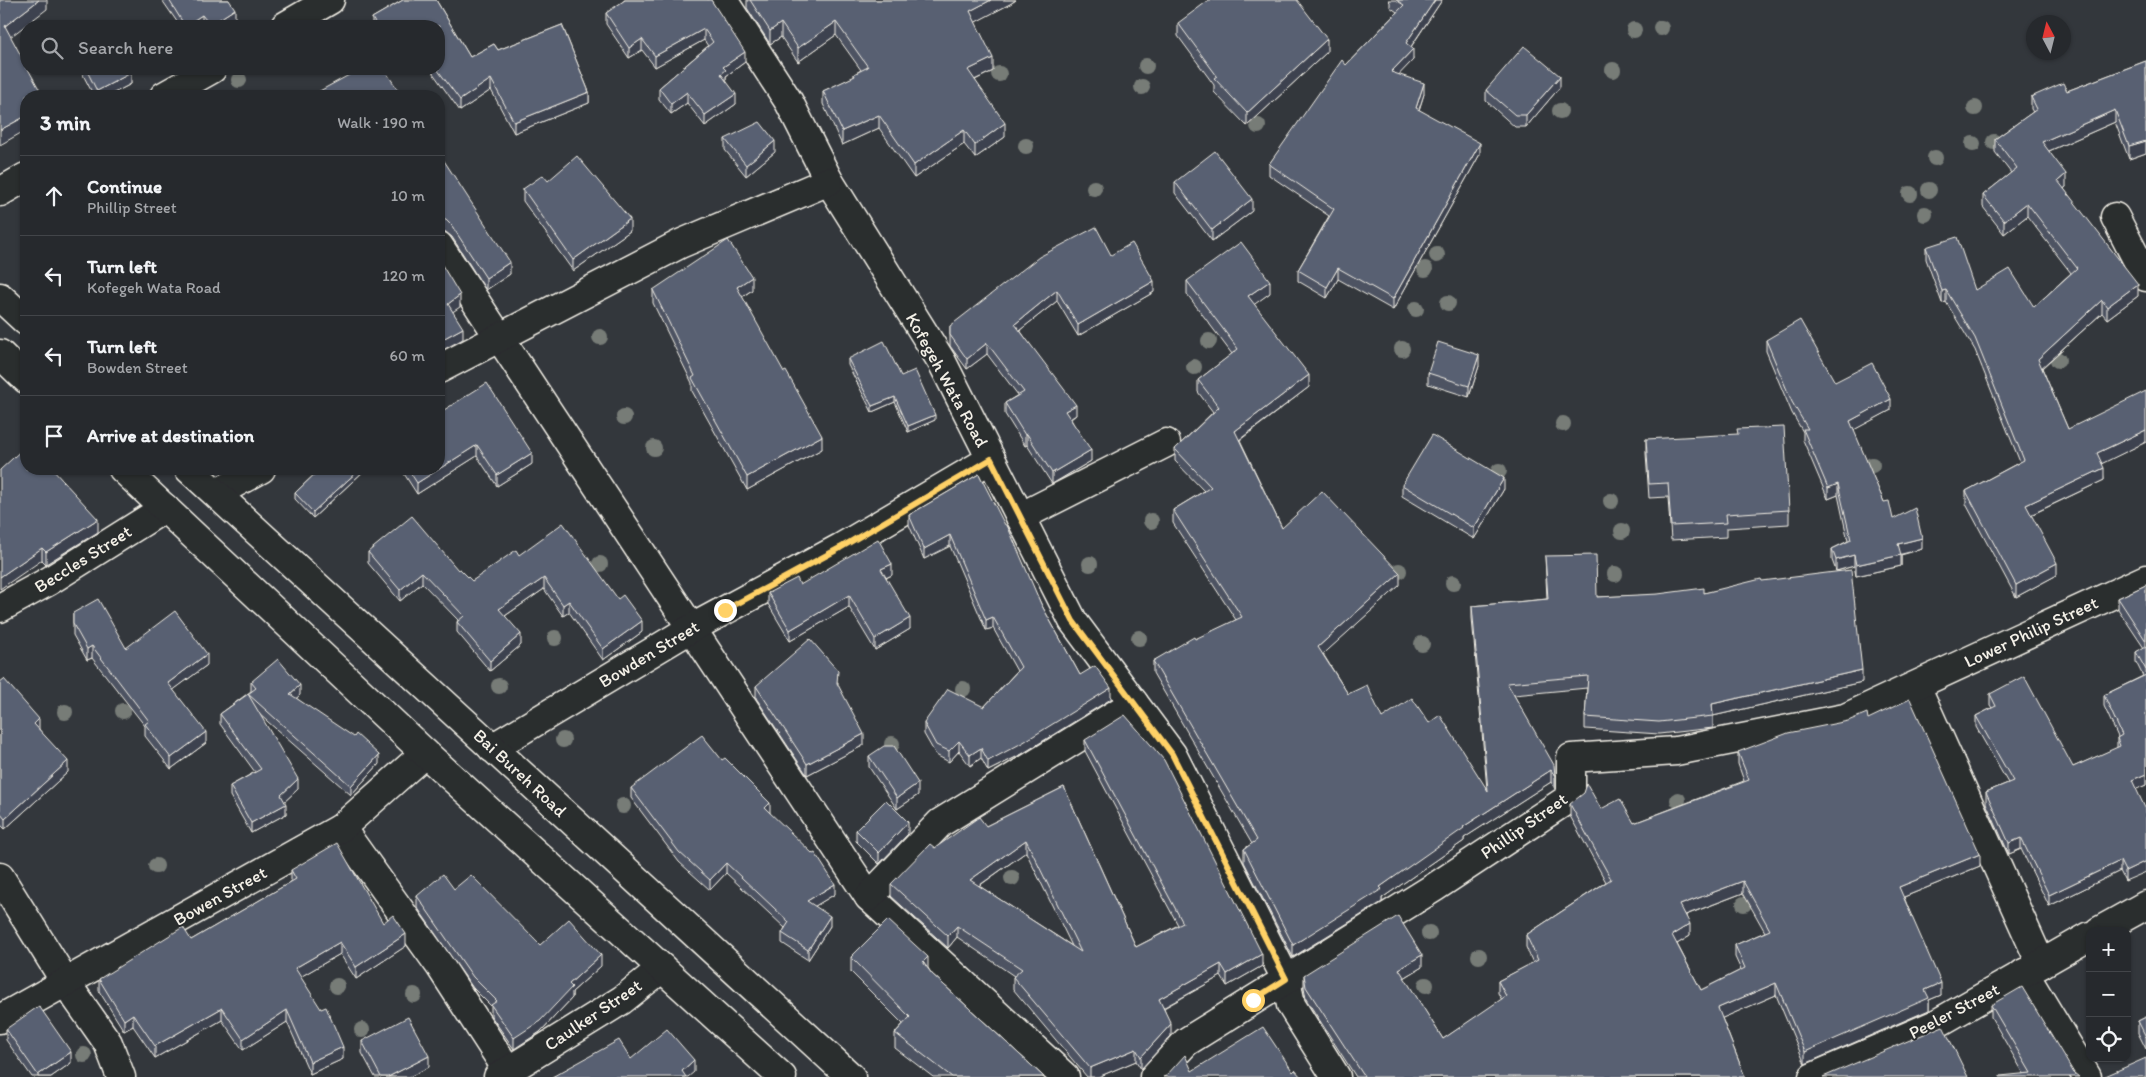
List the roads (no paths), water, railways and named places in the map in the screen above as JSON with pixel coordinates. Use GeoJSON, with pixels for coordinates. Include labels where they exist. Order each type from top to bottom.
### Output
{"type":"FeatureCollection","features":[{"type":"Feature","properties":{"kind":"main road"},"geometry":{"type":"LineString","coordinates":[[295,20],[330,0]]}},
{"type":"Feature","properties":{"kind":"main road","name":"Kofegeh Wata Road"},"geometry":{"type":"LineString","coordinates":[[723,0],[790,102],[829,181],[942,362],[1073,621],[1172,754],[1286,979],[1291,1005],[1336,1077]]}},
{"type":"Feature","properties":{"kind":"main road"},"geometry":{"type":"LineString","coordinates":[[175,90],[201,75]]}},
{"type":"Feature","properties":{"kind":"main road"},"geometry":{"type":"LineString","coordinates":[[0,192],[20,180]]}},
{"type":"Feature","properties":{"kind":"main road"},"geometry":{"type":"LineString","coordinates":[[445,365],[680,244],[829,181]]}},
{"type":"Feature","properties":{"kind":"main road"},"geometry":{"type":"LineString","coordinates":[[2115,217],[2146,277]]}},
{"type":"Feature","properties":{"kind":"main road"},"geometry":{"type":"LineString","coordinates":[[445,255],[869,898],[1065,1077]]}},
{"type":"Feature","properties":{"kind":"main road"},"geometry":{"type":"LineString","coordinates":[[0,297],[20,315]]}},
{"type":"Feature","properties":{"kind":"main road"},"geometry":{"type":"LineString","coordinates":[[0,354],[20,373]]}},
{"type":"Feature","properties":{"kind":"main road"},"geometry":{"type":"LineString","coordinates":[[1020,517],[1166,443]]}},
{"type":"Feature","properties":{"kind":"main road","name":"Bowden Street"},"geometry":{"type":"LineString","coordinates":[[492,748],[692,628],[840,548],[991,459]]}},
{"type":"Feature","properties":{"kind":"main road"},"geometry":{"type":"LineString","coordinates":[[129,475],[425,753],[782,1077]]}},
{"type":"Feature","properties":{"kind":"main road","name":"Bai Bureh Road"},"geometry":{"type":"LineString","coordinates":[[197,475],[851,1077]]}},
{"type":"Feature","properties":{"kind":"main road"},"geometry":{"type":"LineString","coordinates":[[217,493],[249,475]]}},
{"type":"Feature","properties":{"kind":"main road","name":"Beccles Street"},"geometry":{"type":"LineString","coordinates":[[0,608],[49,581],[165,508]]}},
{"type":"Feature","properties":{"kind":"main road","name":"Lower Philip Street"},"geometry":{"type":"LineString","coordinates":[[1916,686],[2146,580]]}},
{"type":"Feature","properties":{"kind":"main road"},"geometry":{"type":"LineString","coordinates":[[1916,686],[2033,969],[2086,1077]]}},
{"type":"Feature","properties":{"kind":"main road","name":"Phillip Street"},"geometry":{"type":"LineString","coordinates":[[1154,1077],[1186,1042],[1435,887],[1571,797],[1571,758],[1676,751],[1845,718],[1916,686]]}},
{"type":"Feature","properties":{"kind":"main road"},"geometry":{"type":"LineString","coordinates":[[869,898],[940,823],[1134,703]]}},
{"type":"Feature","properties":{"kind":"main road","name":"Bowen Street"},"geometry":{"type":"LineString","coordinates":[[0,1019],[341,828],[425,753]]}},
{"type":"Feature","properties":{"kind":"main road"},"geometry":{"type":"LineString","coordinates":[[341,828],[440,966],[506,1075]]}},
{"type":"Feature","properties":{"kind":"main road"},"geometry":{"type":"LineString","coordinates":[[0,877],[66,983],[108,1044],[121,1077]]}},
{"type":"Feature","properties":{"kind":"main road"},"geometry":{"type":"LineString","coordinates":[[2106,927],[2146,905]]}},
{"type":"Feature","properties":{"kind":"main road","name":"Peeler Street"},"geometry":{"type":"LineString","coordinates":[[1814,1077],[1936,1024],[2086,938]]}},
{"type":"Feature","properties":{"kind":"main road","name":"Caulker Street"},"geometry":{"type":"LineString","coordinates":[[506,1075],[622,1000],[662,968]]}}]}
